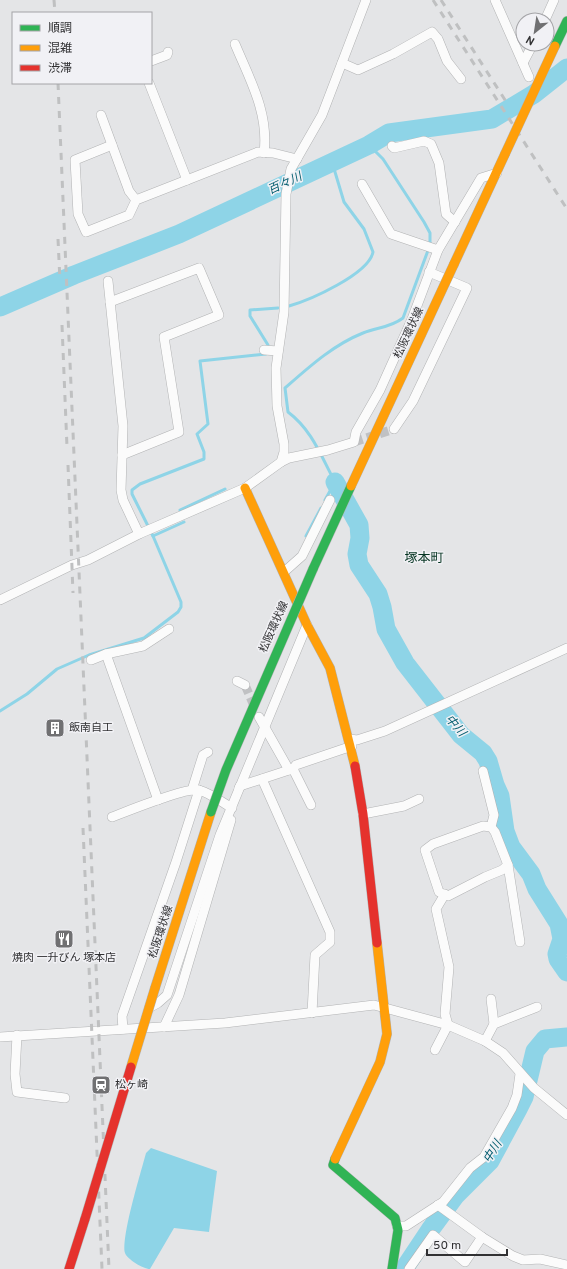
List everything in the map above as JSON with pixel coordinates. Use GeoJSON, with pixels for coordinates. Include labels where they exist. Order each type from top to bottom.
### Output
{"type":"FeatureCollection","features":[{"type":"Feature","properties":{"kind":"main road","name":"松阪環状線"},"geometry":{"type":"LineString","coordinates":[[69,1269],[149,1008],[226,770],[313,569],[567,21]]}},
{"type":"Feature","properties":{"kind":"main road"},"geometry":{"type":"LineString","coordinates":[[245,488],[307,625],[330,668],[351,743],[362,814],[387,1034],[380,1062],[337,1151],[333,1165],[395,1218],[397,1226],[392,1269]]}},
{"type":"Feature","properties":{"kind":"street"},"geometry":{"type":"LineString","coordinates":[[281,462],[284,452],[277,406],[276,368],[271,350],[284,312],[286,194],[290,173],[296,159],[322,115],[366,0]]}},
{"type":"Feature","properties":{"kind":"street"},"geometry":{"type":"LineString","coordinates":[[495,0],[529,77]]}},
{"type":"Feature","properties":{"kind":"street"},"geometry":{"type":"LineString","coordinates":[[549,12],[554,0]]}},
{"type":"Feature","properties":{"kind":"street"},"geometry":{"type":"LineString","coordinates":[[342,63],[358,70],[393,54],[432,32],[438,39],[447,62],[461,79]]}},
{"type":"Feature","properties":{"kind":"street"},"geometry":{"type":"LineString","coordinates":[[235,44],[263,111],[266,141],[264,153]]}},
{"type":"Feature","properties":{"kind":"street"},"geometry":{"type":"LineString","coordinates":[[152,61],[167,55],[168,52]]}},
{"type":"Feature","properties":{"kind":"street"},"geometry":{"type":"LineString","coordinates":[[523,63],[529,52]]}},
{"type":"Feature","properties":{"kind":"street"},"geometry":{"type":"LineString","coordinates":[[149,84],[187,180]]}},
{"type":"Feature","properties":{"kind":"street"},"geometry":{"type":"LineString","coordinates":[[101,115],[129,191],[136,200]]}},
{"type":"Feature","properties":{"kind":"street"},"geometry":{"type":"LineString","coordinates":[[392,146],[394,148],[399,148],[424,141],[431,144],[439,163],[446,214],[455,222]]}},
{"type":"Feature","properties":{"kind":"street"},"geometry":{"type":"LineString","coordinates":[[112,144],[75,160],[78,214],[86,232],[129,215],[136,200],[258,152],[273,153],[296,159]]}},
{"type":"Feature","properties":{"kind":"street"},"geometry":{"type":"LineString","coordinates":[[0,600],[72,565],[88,560],[146,531],[245,488],[281,462],[354,442],[356,432],[380,390],[412,319],[436,250],[455,222],[481,178],[497,173]]}},
{"type":"Feature","properties":{"kind":"street"},"geometry":{"type":"LineString","coordinates":[[362,184],[391,234],[436,250]]}},
{"type":"Feature","properties":{"kind":"street"},"geometry":{"type":"LineString","coordinates":[[110,302],[199,268],[219,315],[164,337],[179,432],[122,455]]}},
{"type":"Feature","properties":{"kind":"street"},"geometry":{"type":"LineString","coordinates":[[394,429],[413,401],[466,288],[429,272]]}},
{"type":"Feature","properties":{"kind":"street"},"geometry":{"type":"LineString","coordinates":[[108,281],[123,426],[121,481],[123,500],[146,531]]}},
{"type":"Feature","properties":{"kind":"street"},"geometry":{"type":"LineString","coordinates":[[284,572],[302,556],[330,500]]}},
{"type":"Feature","properties":{"kind":"street"},"geometry":{"type":"LineString","coordinates":[[149,1008],[158,1003],[167,994],[220,835],[307,625]]}},
{"type":"Feature","properties":{"kind":"street"},"geometry":{"type":"LineString","coordinates":[[91,660],[106,654],[143,646],[169,629]]}},
{"type":"Feature","properties":{"kind":"street"},"geometry":{"type":"LineString","coordinates":[[240,786],[291,770],[296,765],[357,740],[385,731],[567,648]]}},
{"type":"Feature","properties":{"kind":"street"},"geometry":{"type":"LineString","coordinates":[[106,654],[158,800]]}},
{"type":"Feature","properties":{"kind":"street"},"geometry":{"type":"LineString","coordinates":[[259,717],[311,805]]}},
{"type":"Feature","properties":{"kind":"street"},"geometry":{"type":"LineString","coordinates":[[123,1029],[122,1016],[176,862],[203,755],[208,752]]}},
{"type":"Feature","properties":{"kind":"street"},"geometry":{"type":"LineString","coordinates":[[483,771],[494,815],[491,827]]}},
{"type":"Feature","properties":{"kind":"street"},"geometry":{"type":"LineString","coordinates":[[262,779],[330,932],[330,942],[315,956],[312,1013]]}},
{"type":"Feature","properties":{"kind":"street"},"geometry":{"type":"LineString","coordinates":[[164,1027],[179,995],[227,837],[240,786]]}},
{"type":"Feature","properties":{"kind":"street"},"geometry":{"type":"LineString","coordinates":[[112,817],[158,800],[195,790],[232,808]]}},
{"type":"Feature","properties":{"kind":"street"},"geometry":{"type":"LineString","coordinates":[[362,814],[404,806],[420,799]]}},
{"type":"Feature","properties":{"kind":"street"},"geometry":{"type":"LineString","coordinates":[[508,865],[502,870],[448,896],[439,892],[425,850],[433,844],[484,826],[491,827],[495,832],[508,865],[520,942]]}},
{"type":"Feature","properties":{"kind":"street"},"geometry":{"type":"LineString","coordinates":[[435,1050],[448,1025],[445,1014],[449,967],[436,909],[445,894]]}},
{"type":"Feature","properties":{"kind":"street"},"geometry":{"type":"LineString","coordinates":[[485,1041],[494,1024],[491,999]]}},
{"type":"Feature","properties":{"kind":"street"},"geometry":{"type":"LineString","coordinates":[[0,1037],[233,1022],[374,1005],[448,1025],[485,1041],[503,1053],[534,1088],[567,1115]]}},
{"type":"Feature","properties":{"kind":"street"},"geometry":{"type":"LineString","coordinates":[[494,1024],[537,1007]]}},
{"type":"Feature","properties":{"kind":"street"},"geometry":{"type":"LineString","coordinates":[[17,1035],[15,1074],[17,1092],[65,1098]]}},
{"type":"Feature","properties":{"kind":"street"},"geometry":{"type":"LineString","coordinates":[[397,1226],[406,1226],[442,1202],[470,1168],[484,1157],[512,1108],[522,1075]]}},
{"type":"Feature","properties":{"kind":"street"},"geometry":{"type":"LineString","coordinates":[[438,1205],[482,1237],[523,1260],[540,1260],[567,1266]]}},
{"type":"Feature","properties":{"kind":"street"},"geometry":{"type":"LineString","coordinates":[[409,1269],[433,1235],[465,1262],[482,1237]]}},
{"type":"Feature","properties":{"kind":"water"},"geometry":{"type":"Polygon","coordinates":[[[151,1148],[217,1171],[209,1232],[174,1228],[150,1269],[147,1269],[132,1261],[126,1255],[125,1245],[126,1233],[136,1189],[146,1153],[151,1148]]]}},
{"type":"Feature","properties":{"kind":"waterway","name":"百々川"},"geometry":{"type":"LineString","coordinates":[[0,307],[74,275],[179,234],[369,145],[389,133],[492,119],[534,94],[567,68]]}},
{"type":"Feature","properties":{"kind":"waterway"},"geometry":{"type":"LineString","coordinates":[[325,500],[335,482],[310,435],[288,412],[285,388],[331,350],[363,333],[388,326],[403,318],[430,245],[430,233],[424,222],[383,159],[369,145]]}},
{"type":"Feature","properties":{"kind":"waterway"},"geometry":{"type":"LineString","coordinates":[[289,306],[324,292],[350,277],[361,269],[369,260],[373,252],[364,229],[344,202],[332,162]]}},
{"type":"Feature","properties":{"kind":"waterway"},"geometry":{"type":"LineString","coordinates":[[267,349],[268,345],[250,316],[250,310],[278,308]]}},
{"type":"Feature","properties":{"kind":"waterway"},"geometry":{"type":"LineString","coordinates":[[153,536],[132,494],[132,490],[140,484],[204,459],[204,452],[197,434],[208,424],[200,361],[266,354]]}},
{"type":"Feature","properties":{"kind":"waterway","name":"中川"},"geometry":{"type":"LineString","coordinates":[[335,482],[359,525],[360,538],[357,554],[359,565],[378,594],[386,629],[405,663],[461,735],[483,753],[488,761],[500,796],[505,831],[511,847],[531,874],[537,889],[559,924],[562,939],[557,954],[558,959],[567,972]]}},
{"type":"Feature","properties":{"kind":"waterway"},"geometry":{"type":"LineString","coordinates":[[180,510],[225,489]]}},
{"type":"Feature","properties":{"kind":"waterway"},"geometry":{"type":"LineString","coordinates":[[306,536],[321,508]]}},
{"type":"Feature","properties":{"kind":"waterway"},"geometry":{"type":"LineString","coordinates":[[0,711],[27,694],[57,669],[89,655],[144,638],[178,612],[181,607],[181,602],[153,536],[184,522]]}},
{"type":"Feature","properties":{"kind":"waterway","name":"中川"},"geometry":{"type":"LineString","coordinates":[[404,1269],[455,1196],[490,1161],[524,1097],[535,1051],[545,1039],[567,1037]]}},
{"type":"Feature","properties":{"kind":"tunnel"},"geometry":{"type":"LineString","coordinates":[[354,442],[394,429]]}},
{"type":"Feature","properties":{"kind":"tunnel"},"geometry":{"type":"LineString","coordinates":[[245,685],[255,708]]}},
{"type":"Feature","properties":{"kind":"railway"},"geometry":{"type":"LineString","coordinates":[[54,0],[55,12]]}},
{"type":"Feature","properties":{"kind":"railway"},"geometry":{"type":"LineString","coordinates":[[433,0],[567,209]]}},
{"type":"Feature","properties":{"kind":"railway"},"geometry":{"type":"LineString","coordinates":[[441,0],[507,103]]}},
{"type":"Feature","properties":{"kind":"railway"},"geometry":{"type":"LineString","coordinates":[[58,84],[109,1269]]}},
{"type":"Feature","properties":{"kind":"railway"},"geometry":{"type":"LineString","coordinates":[[58,239],[60,281]]}},
{"type":"Feature","properties":{"kind":"railway"},"geometry":{"type":"LineString","coordinates":[[62,325],[67,447]]}},
{"type":"Feature","properties":{"kind":"railway"},"geometry":{"type":"LineString","coordinates":[[68,465],[73,593]]}},
{"type":"Feature","properties":{"kind":"railway"},"geometry":{"type":"LineString","coordinates":[[83,828],[102,1269]]}},
{"type":"Feature","properties":{"kind":"traffic: fast"},"geometry":{"type":"LineString","coordinates":[[555,46],[567,21]]}},
{"type":"Feature","properties":{"kind":"traffic: fast"},"geometry":{"type":"LineString","coordinates":[[313,569],[351,486]]}},
{"type":"Feature","properties":{"kind":"traffic: fast"},"geometry":{"type":"LineString","coordinates":[[211,812],[226,770],[313,569]]}},
{"type":"Feature","properties":{"kind":"traffic: fast"},"geometry":{"type":"LineString","coordinates":[[335,1159],[333,1165],[395,1218],[398,1230],[392,1269]]}},
{"type":"Feature","properties":{"kind":"traffic: slow"},"geometry":{"type":"LineString","coordinates":[[505,154],[552,52]]}},
{"type":"Feature","properties":{"kind":"traffic: slow"},"geometry":{"type":"LineString","coordinates":[[454,264],[505,154]]}},
{"type":"Feature","properties":{"kind":"traffic: slow"},"geometry":{"type":"LineString","coordinates":[[351,486],[454,264]]}},
{"type":"Feature","properties":{"kind":"traffic: slow"},"geometry":{"type":"LineString","coordinates":[[245,488],[307,625],[330,668],[355,766]]}},
{"type":"Feature","properties":{"kind":"traffic: slow"},"geometry":{"type":"LineString","coordinates":[[155,988],[211,812]]}},
{"type":"Feature","properties":{"kind":"traffic: slow"},"geometry":{"type":"LineString","coordinates":[[335,1159],[380,1062],[387,1034],[377,943]]}},
{"type":"Feature","properties":{"kind":"traffic: slow"},"geometry":{"type":"LineString","coordinates":[[131,1067],[155,988]]}},
{"type":"Feature","properties":{"kind":"traffic: jam"},"geometry":{"type":"LineString","coordinates":[[355,766],[363,814],[377,943]]}},
{"type":"Feature","properties":{"kind":"traffic: jam"},"geometry":{"type":"LineString","coordinates":[[85,1219],[131,1067]]}},
{"type":"Feature","properties":{"kind":"traffic: jam"},"geometry":{"type":"LineString","coordinates":[[69,1269],[85,1219]]}},
{"type":"Feature","properties":{"kind":"place","name":"飯南自工"},"geometry":{"type":"Point","coordinates":[55,728]}},
{"type":"Feature","properties":{"kind":"place","name":"焼肉 一升びん 塚本店"},"geometry":{"type":"Point","coordinates":[64,939]}},
{"type":"Feature","properties":{"kind":"place","name":"松ヶ崎"},"geometry":{"type":"Point","coordinates":[101,1085]}},
{"type":"Feature","properties":{"kind":"district","name":"塚本町"},"geometry":{"type":"Point","coordinates":[424,559]}}]}
